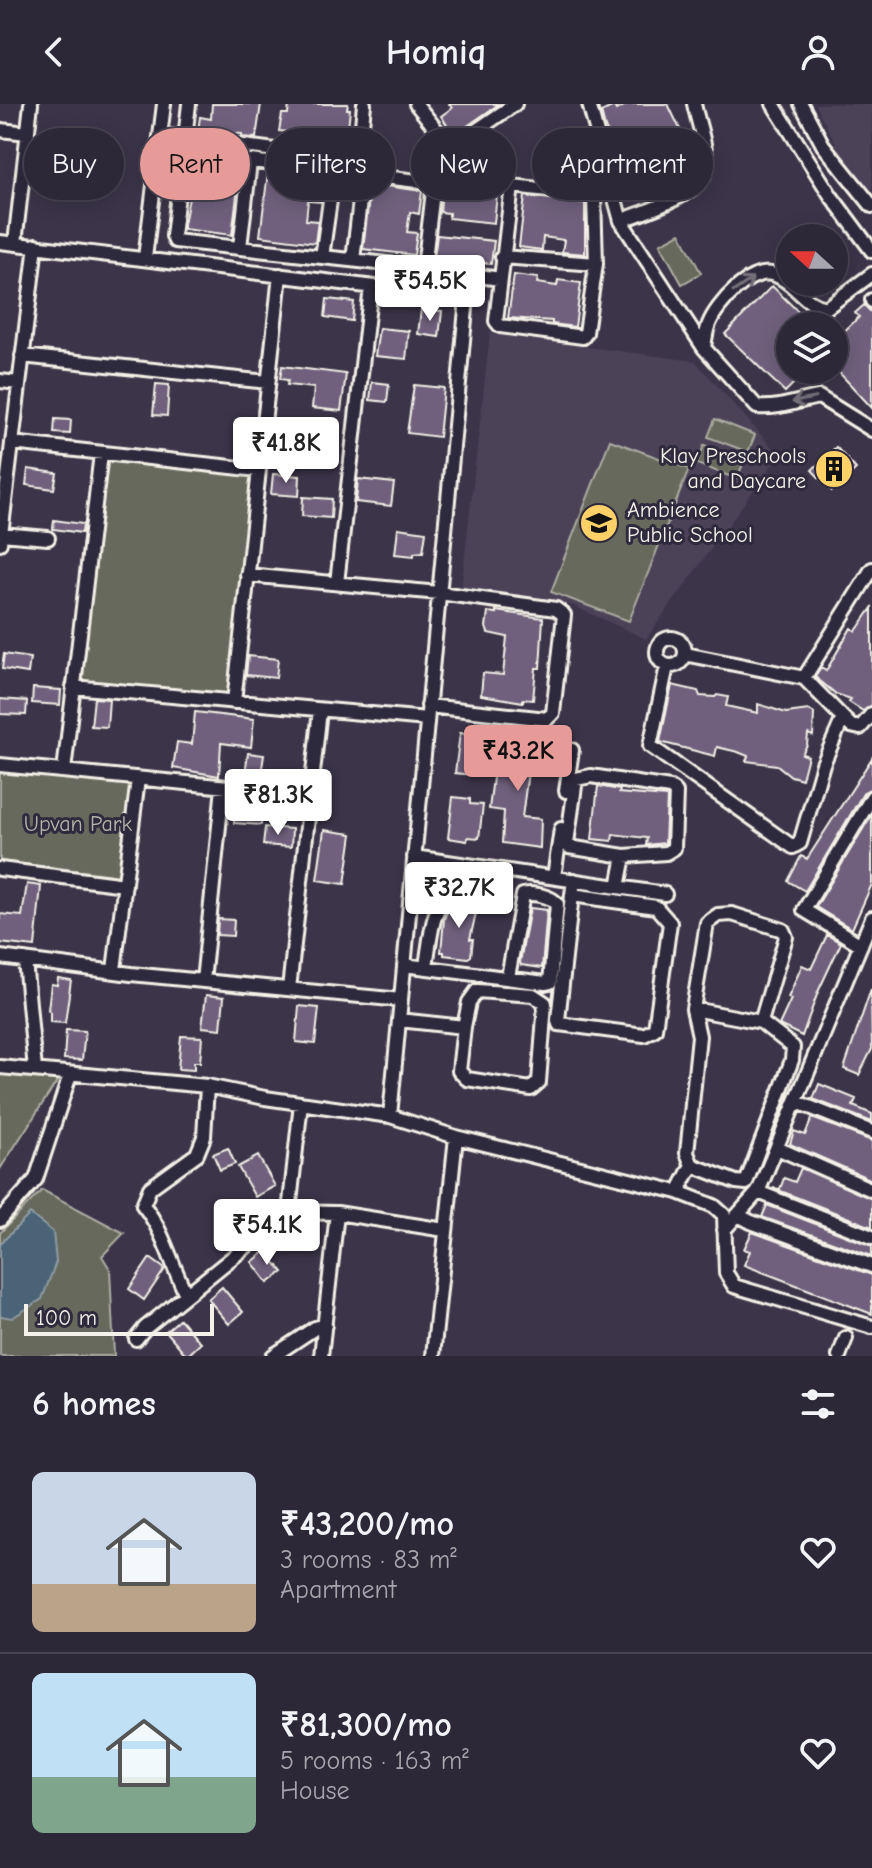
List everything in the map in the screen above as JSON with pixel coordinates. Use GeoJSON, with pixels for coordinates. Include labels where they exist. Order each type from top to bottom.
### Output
{"type":"FeatureCollection","features":[{"type":"Feature","properties":{"kind":"street"},"geometry":{"type":"LineString","coordinates":[[29,128],[31,104]]}},
{"type":"Feature","properties":{"kind":"street"},"geometry":{"type":"LineString","coordinates":[[162,128],[164,104]]}},
{"type":"Feature","properties":{"kind":"street"},"geometry":{"type":"LineString","coordinates":[[186,128],[189,104]]}},
{"type":"Feature","properties":{"kind":"street"},"geometry":{"type":"LineString","coordinates":[[250,147],[275,150],[357,145],[361,137],[364,104]]}},
{"type":"Feature","properties":{"kind":"street"},"geometry":{"type":"LineString","coordinates":[[416,104],[435,128]]}},
{"type":"Feature","properties":{"kind":"street"},"geometry":{"type":"LineString","coordinates":[[480,128],[514,104]]}},
{"type":"Feature","properties":{"kind":"street"},"geometry":{"type":"LineString","coordinates":[[589,104],[621,221],[704,348],[757,407],[775,409],[819,397],[872,430]]}},
{"type":"Feature","properties":{"kind":"street"},"geometry":{"type":"LineString","coordinates":[[621,221],[690,192],[702,180],[706,166],[694,104]]}},
{"type":"Feature","properties":{"kind":"street"},"geometry":{"type":"LineString","coordinates":[[773,104],[831,196],[872,251]]}},
{"type":"Feature","properties":{"kind":"street"},"geometry":{"type":"LineString","coordinates":[[801,104],[823,145],[872,206]]}},
{"type":"Feature","properties":{"kind":"street"},"geometry":{"type":"LineString","coordinates":[[0,130],[24,133]]}},
{"type":"Feature","properties":{"kind":"street"},"geometry":{"type":"LineString","coordinates":[[250,162],[266,164]]}},
{"type":"Feature","properties":{"kind":"street"},"geometry":{"type":"LineString","coordinates":[[15,243],[24,167]]}},
{"type":"Feature","properties":{"kind":"street"},"geometry":{"type":"LineString","coordinates":[[510,200],[497,324],[579,338],[586,333],[596,264],[594,195],[516,186]]}},
{"type":"Feature","properties":{"kind":"street"},"geometry":{"type":"LineString","coordinates":[[145,258],[153,200]]}},
{"type":"Feature","properties":{"kind":"street"},"geometry":{"type":"LineString","coordinates":[[178,200],[173,240],[500,279]]}},
{"type":"Feature","properties":{"kind":"street"},"geometry":{"type":"LineString","coordinates":[[240,247],[246,200]]}},
{"type":"Feature","properties":{"kind":"street"},"geometry":{"type":"LineString","coordinates":[[322,257],[330,200]]}},
{"type":"Feature","properties":{"kind":"street"},"geometry":{"type":"LineString","coordinates":[[340,283],[348,259],[359,200]]}},
{"type":"Feature","properties":{"kind":"street"},"geometry":{"type":"LineString","coordinates":[[424,268],[432,200]]}},
{"type":"Feature","properties":{"kind":"street"},"geometry":{"type":"LineString","coordinates":[[0,242],[467,298],[390,1116]]}},
{"type":"Feature","properties":{"kind":"street"},"geometry":{"type":"LineString","coordinates":[[0,543],[4,475],[12,443],[36,245]]}},
{"type":"Feature","properties":{"kind":"street"},"geometry":{"type":"LineString","coordinates":[[502,257],[596,264]]}},
{"type":"Feature","properties":{"kind":"street"},"geometry":{"type":"LineString","coordinates":[[704,348],[708,325],[722,299],[749,279],[764,273],[776,275],[814,305],[826,308],[872,274]]}},
{"type":"Feature","properties":{"kind":"street"},"geometry":{"type":"LineString","coordinates":[[234,702],[280,275]]}},
{"type":"Feature","properties":{"kind":"street"},"geometry":{"type":"LineString","coordinates":[[337,583],[371,287]]}},
{"type":"Feature","properties":{"kind":"street"},"geometry":{"type":"LineString","coordinates":[[22,356],[268,382]]}},
{"type":"Feature","properties":{"kind":"street"},"geometry":{"type":"LineString","coordinates":[[0,381],[19,383]]}},
{"type":"Feature","properties":{"kind":"street"},"geometry":{"type":"LineString","coordinates":[[12,443],[259,470]]}},
{"type":"Feature","properties":{"kind":"street"},"geometry":{"type":"LineString","coordinates":[[64,771],[101,453]]}},
{"type":"Feature","properties":{"kind":"street"},"geometry":{"type":"LineString","coordinates":[[1,534],[48,538]]}},
{"type":"Feature","properties":{"kind":"street"},"geometry":{"type":"LineString","coordinates":[[804,678],[872,569]]}},
{"type":"Feature","properties":{"kind":"street"},"geometry":{"type":"LineString","coordinates":[[247,575],[439,593],[556,609],[564,615],[553,713],[547,719],[428,706]]}},
{"type":"Feature","properties":{"kind":"street"},"geometry":{"type":"LineString","coordinates":[[672,637],[681,641],[685,654],[676,665],[667,666],[659,660],[656,652],[663,639],[672,637]]}},
{"type":"Feature","properties":{"kind":"street"},"geometry":{"type":"LineString","coordinates":[[685,654],[804,678],[851,726],[860,728],[872,714]]}},
{"type":"Feature","properties":{"kind":"street"},"geometry":{"type":"LineString","coordinates":[[667,666],[650,746],[793,847],[800,843],[823,764],[843,718]]}},
{"type":"Feature","properties":{"kind":"street"},"geometry":{"type":"LineString","coordinates":[[73,687],[427,719]]}},
{"type":"Feature","properties":{"kind":"street"},"geometry":{"type":"LineString","coordinates":[[289,989],[320,710]]}},
{"type":"Feature","properties":{"kind":"street"},"geometry":{"type":"LineString","coordinates":[[554,877],[572,750]]}},
{"type":"Feature","properties":{"kind":"street"},"geometry":{"type":"LineString","coordinates":[[0,765],[310,795]]}},
{"type":"Feature","properties":{"kind":"street"},"geometry":{"type":"LineString","coordinates":[[591,776],[670,788],[676,792],[674,848],[666,853],[624,856],[569,847],[567,830],[576,779],[579,777],[591,776]]}},
{"type":"Feature","properties":{"kind":"street"},"geometry":{"type":"LineString","coordinates":[[114,970],[138,779]]}},
{"type":"Feature","properties":{"kind":"street"},"geometry":{"type":"LineString","coordinates":[[203,981],[223,787]]}},
{"type":"Feature","properties":{"kind":"street"},"geometry":{"type":"LineString","coordinates":[[861,945],[804,910],[872,797]]}},
{"type":"Feature","properties":{"kind":"street"},"geometry":{"type":"LineString","coordinates":[[618,887],[624,856]]}},
{"type":"Feature","properties":{"kind":"street"},"geometry":{"type":"LineString","coordinates":[[414,857],[665,894]]}},
{"type":"Feature","properties":{"kind":"street"},"geometry":{"type":"LineString","coordinates":[[0,869],[125,885]]}},
{"type":"Feature","properties":{"kind":"street"},"geometry":{"type":"LineString","coordinates":[[572,895],[656,907],[670,923],[655,1029],[644,1035],[559,1024],[572,895],[574,880]]}},
{"type":"Feature","properties":{"kind":"street"},"geometry":{"type":"LineString","coordinates":[[426,966],[434,913],[443,895],[454,884],[476,889]]}},
{"type":"Feature","properties":{"kind":"street"},"geometry":{"type":"LineString","coordinates":[[404,965],[550,982],[557,904],[552,898],[523,895],[508,977]]}},
{"type":"Feature","properties":{"kind":"street"},"geometry":{"type":"LineString","coordinates":[[693,1009],[761,1022],[793,1047],[792,1060],[752,1172],[746,1183],[736,1182],[692,1165],[687,1153],[699,1036],[693,1009],[707,923],[718,915],[732,914],[783,930],[786,937],[761,1022]]}},
{"type":"Feature","properties":{"kind":"street"},"geometry":{"type":"LineString","coordinates":[[724,1230],[758,1192],[872,918]]}},
{"type":"Feature","properties":{"kind":"street"},"geometry":{"type":"LineString","coordinates":[[0,957],[401,1000]]}},
{"type":"Feature","properties":{"kind":"street"},"geometry":{"type":"LineString","coordinates":[[25,960],[35,1070]]}},
{"type":"Feature","properties":{"kind":"street"},"geometry":{"type":"LineString","coordinates":[[477,991],[538,998],[545,1003],[539,1082],[531,1089],[462,1076],[459,1071],[464,1027],[469,1002],[477,991]]}},
{"type":"Feature","properties":{"kind":"street"},"geometry":{"type":"LineString","coordinates":[[399,1020],[464,1027]]}},
{"type":"Feature","properties":{"kind":"street"},"geometry":{"type":"LineString","coordinates":[[0,1067],[207,1086],[390,1116],[456,1137],[678,1192],[714,1206],[724,1215],[726,1273],[734,1286],[872,1327]]}},
{"type":"Feature","properties":{"kind":"street"},"geometry":{"type":"LineString","coordinates":[[0,1220],[36,1179],[70,1075]]}},
{"type":"Feature","properties":{"kind":"street"},"geometry":{"type":"LineString","coordinates":[[186,1294],[160,1228],[143,1205],[150,1188],[197,1154],[204,1137],[207,1086]]}},
{"type":"Feature","properties":{"kind":"street"},"geometry":{"type":"LineString","coordinates":[[797,1102],[872,1132]]}},
{"type":"Feature","properties":{"kind":"street"},"geometry":{"type":"LineString","coordinates":[[289,1212],[301,1103]]}},
{"type":"Feature","properties":{"kind":"street"},"geometry":{"type":"LineString","coordinates":[[433,1356],[456,1137]]}},
{"type":"Feature","properties":{"kind":"street"},"geometry":{"type":"LineString","coordinates":[[777,1148],[872,1190]]}},
{"type":"Feature","properties":{"kind":"street"},"geometry":{"type":"LineString","coordinates":[[678,1192],[692,1165]]}},
{"type":"Feature","properties":{"kind":"street"},"geometry":{"type":"LineString","coordinates":[[758,1192],[872,1237]]}},
{"type":"Feature","properties":{"kind":"street"},"geometry":{"type":"LineString","coordinates":[[136,1339],[145,1328],[289,1212],[337,1213],[445,1230]]}},
{"type":"Feature","properties":{"kind":"street"},"geometry":{"type":"LineString","coordinates":[[321,1356],[337,1213]]}},
{"type":"Feature","properties":{"kind":"street"},"geometry":{"type":"LineString","coordinates":[[738,1215],[872,1266]]}},
{"type":"Feature","properties":{"kind":"street"},"geometry":{"type":"LineString","coordinates":[[273,1356],[315,1328],[325,1325]]}},
{"type":"Feature","properties":{"kind":"street"},"geometry":{"type":"LineString","coordinates":[[839,1356],[846,1338]]}},
{"type":"Feature","properties":{"kind":"shaded area"},"geometry":{"type":"Polygon","coordinates":[[[815,104],[872,104],[872,198],[839,150],[815,104]]]}},
{"type":"Feature","properties":{"kind":"shaded area","name":"Ambience Public School"},"geometry":{"type":"Polygon","coordinates":[[[490,334],[695,361],[779,455],[646,639],[572,605],[461,590],[490,334]]]}},
{"type":"Feature","properties":{"kind":"green space"},"geometry":{"type":"Polygon","coordinates":[[[680,233],[701,273],[682,284],[660,244],[680,233]]]}},
{"type":"Feature","properties":{"kind":"green space"},"geometry":{"type":"Polygon","coordinates":[[[715,419],[755,435],[748,452],[708,437],[715,419]]]}},
{"type":"Feature","properties":{"kind":"green space","name":"Ambience Public School"},"geometry":{"type":"Polygon","coordinates":[[[610,440],[689,469],[629,621],[551,592],[610,440]]]}},
{"type":"Feature","properties":{"kind":"green space"},"geometry":{"type":"Polygon","coordinates":[[[704,445],[744,461],[737,479],[697,464],[704,445]]]}},
{"type":"Feature","properties":{"kind":"green space"},"geometry":{"type":"Polygon","coordinates":[[[105,458],[253,474],[231,694],[78,680],[105,458]]]}},
{"type":"Feature","properties":{"kind":"green space","name":"Upvan Park"},"geometry":{"type":"Polygon","coordinates":[[[0,770],[133,784],[122,876],[0,861],[0,770]]]}},
{"type":"Feature","properties":{"kind":"green space"},"geometry":{"type":"Polygon","coordinates":[[[0,1068],[61,1075],[0,1169],[0,1068]]]}},
{"type":"Feature","properties":{"kind":"green space"},"geometry":{"type":"Polygon","coordinates":[[[42,1190],[124,1233],[102,1256],[110,1269],[114,1356],[0,1356],[0,1233],[42,1190]]]}},
{"type":"Feature","properties":{"kind":"water"},"geometry":{"type":"Polygon","coordinates":[[[30,1214],[53,1232],[56,1262],[42,1299],[12,1318],[0,1316],[0,1244],[30,1214]]]}},
{"type":"Feature","properties":{"kind":"building"},"geometry":{"type":"Polygon","coordinates":[[[212,104],[261,104],[256,138],[250,138],[250,128],[198,128],[200,117],[211,119],[212,104]]]}},
{"type":"Feature","properties":{"kind":"building"},"geometry":{"type":"Polygon","coordinates":[[[289,104],[348,104],[347,109],[350,109],[348,128],[280,128],[282,114],[288,114],[289,104]]]}},
{"type":"Feature","properties":{"kind":"building"},"geometry":{"type":"Polygon","coordinates":[[[449,104],[499,104],[464,128],[449,128],[441,116],[452,108],[449,104]]]}},
{"type":"Feature","properties":{"kind":"building"},"geometry":{"type":"Polygon","coordinates":[[[628,104],[668,104],[679,128],[605,128],[601,112],[614,106],[616,110],[628,104]]]}},
{"type":"Feature","properties":{"kind":"building"},"geometry":{"type":"Polygon","coordinates":[[[395,187],[411,189],[411,200],[421,200],[419,214],[410,212],[407,232],[417,233],[414,255],[363,249],[369,200],[395,200],[395,187]]]}},
{"type":"Feature","properties":{"kind":"building"},"geometry":{"type":"Polygon","coordinates":[[[266,188],[266,200],[321,200],[308,201],[306,220],[318,221],[315,243],[260,236],[266,188]]]}},
{"type":"Feature","properties":{"kind":"building"},"geometry":{"type":"Polygon","coordinates":[[[525,196],[532,197],[532,200],[585,203],[585,254],[562,252],[564,240],[543,237],[542,250],[519,247],[525,196]]]}},
{"type":"Feature","properties":{"kind":"building"},"geometry":{"type":"Polygon","coordinates":[[[189,200],[236,200],[232,235],[183,229],[189,200]]]}},
{"type":"Feature","properties":{"kind":"building"},"geometry":{"type":"Polygon","coordinates":[[[441,200],[496,200],[494,223],[449,218],[449,213],[440,212],[441,200]]]}},
{"type":"Feature","properties":{"kind":"building"},"geometry":{"type":"Polygon","coordinates":[[[437,235],[494,241],[491,264],[434,257],[437,235]]]}},
{"type":"Feature","properties":{"kind":"building"},"geometry":{"type":"Polygon","coordinates":[[[514,275],[538,278],[537,283],[557,286],[558,280],[581,283],[575,327],[552,324],[552,321],[508,318],[514,275]]]}},
{"type":"Feature","properties":{"kind":"building"},"geometry":{"type":"Polygon","coordinates":[[[772,286],[776,296],[782,296],[799,312],[776,312],[776,383],[725,334],[772,286]]]}},
{"type":"Feature","properties":{"kind":"building"},"geometry":{"type":"Polygon","coordinates":[[[327,299],[354,302],[352,321],[325,317],[327,299]]]}},
{"type":"Feature","properties":{"kind":"building"},"geometry":{"type":"Polygon","coordinates":[[[864,305],[872,313],[872,408],[848,382],[848,328],[859,317],[855,313],[864,305]]]}},
{"type":"Feature","properties":{"kind":"building"},"geometry":{"type":"Polygon","coordinates":[[[421,309],[442,311],[439,337],[418,334],[421,309]]]}},
{"type":"Feature","properties":{"kind":"building"},"geometry":{"type":"Polygon","coordinates":[[[379,328],[409,331],[406,359],[375,356],[379,328]]]}},
{"type":"Feature","properties":{"kind":"building"},"geometry":{"type":"Polygon","coordinates":[[[282,366],[346,374],[341,411],[312,408],[314,388],[287,385],[288,380],[280,379],[282,366]]]}},
{"type":"Feature","properties":{"kind":"building"},"geometry":{"type":"Polygon","coordinates":[[[372,382],[389,384],[387,402],[370,400],[372,382]]]}},
{"type":"Feature","properties":{"kind":"building"},"geometry":{"type":"Polygon","coordinates":[[[156,384],[169,385],[167,416],[153,415],[156,384]]]}},
{"type":"Feature","properties":{"kind":"building"},"geometry":{"type":"Polygon","coordinates":[[[777,384],[793,384],[785,392],[777,384]]]}},
{"type":"Feature","properties":{"kind":"building"},"geometry":{"type":"Polygon","coordinates":[[[414,385],[444,388],[439,437],[407,433],[414,385]]]}},
{"type":"Feature","properties":{"kind":"building"},"geometry":{"type":"Polygon","coordinates":[[[55,419],[71,420],[70,434],[54,433],[55,419]]]}},
{"type":"Feature","properties":{"kind":"building","name":"Klay Preschools and Daycare"},"geometry":{"type":"Polygon","coordinates":[[[836,447],[856,469],[832,491],[812,470],[836,447]]]}},
{"type":"Feature","properties":{"kind":"building"},"geometry":{"type":"Polygon","coordinates":[[[28,469],[57,473],[54,489],[26,485],[28,469]]]}},
{"type":"Feature","properties":{"kind":"building"},"geometry":{"type":"Polygon","coordinates":[[[273,474],[300,476],[299,496],[271,494],[273,474]]]}},
{"type":"Feature","properties":{"kind":"building"},"geometry":{"type":"Polygon","coordinates":[[[358,479],[394,483],[391,506],[356,502],[358,479]]]}},
{"type":"Feature","properties":{"kind":"building"},"geometry":{"type":"Polygon","coordinates":[[[303,497],[332,499],[331,518],[302,516],[303,497]]]}},
{"type":"Feature","properties":{"kind":"building"},"geometry":{"type":"Polygon","coordinates":[[[54,520],[83,524],[82,533],[53,529],[54,520]]]}},
{"type":"Feature","properties":{"kind":"building"},"geometry":{"type":"Polygon","coordinates":[[[398,528],[426,532],[423,552],[414,553],[414,556],[395,554],[398,528]]]}},
{"type":"Feature","properties":{"kind":"building"},"geometry":{"type":"Polygon","coordinates":[[[872,608],[872,705],[863,711],[849,702],[851,699],[836,694],[815,677],[821,668],[826,671],[851,628],[856,631],[872,608]]]}},
{"type":"Feature","properties":{"kind":"building"},"geometry":{"type":"Polygon","coordinates":[[[488,612],[543,618],[540,668],[536,668],[533,700],[523,699],[523,702],[481,695],[483,673],[503,675],[507,637],[488,633],[486,627],[488,612]]]}},
{"type":"Feature","properties":{"kind":"building"},"geometry":{"type":"Polygon","coordinates":[[[4,654],[30,658],[28,673],[2,669],[4,654]]]}},
{"type":"Feature","properties":{"kind":"building"},"geometry":{"type":"Polygon","coordinates":[[[248,656],[278,659],[276,678],[246,675],[248,656]]]}},
{"type":"Feature","properties":{"kind":"building"},"geometry":{"type":"Polygon","coordinates":[[[672,685],[698,691],[700,696],[728,697],[726,706],[758,713],[758,704],[786,713],[809,710],[814,713],[813,736],[808,734],[802,754],[808,756],[802,779],[791,776],[777,765],[746,761],[748,756],[738,752],[717,747],[715,756],[660,742],[672,685]]]}},
{"type":"Feature","properties":{"kind":"building"},"geometry":{"type":"Polygon","coordinates":[[[33,688],[61,690],[60,705],[32,703],[33,688]]]}},
{"type":"Feature","properties":{"kind":"building"},"geometry":{"type":"Polygon","coordinates":[[[94,698],[109,699],[107,727],[91,726],[94,698]]]}},
{"type":"Feature","properties":{"kind":"building"},"geometry":{"type":"Polygon","coordinates":[[[0,699],[27,701],[26,715],[0,714],[0,699]]]}},
{"type":"Feature","properties":{"kind":"building"},"geometry":{"type":"Polygon","coordinates":[[[195,712],[254,719],[251,747],[221,743],[219,776],[173,768],[177,742],[192,744],[195,712]]]}},
{"type":"Feature","properties":{"kind":"building"},"geometry":{"type":"Polygon","coordinates":[[[460,733],[489,740],[486,769],[474,768],[473,775],[455,773],[460,733]]]}},
{"type":"Feature","properties":{"kind":"building"},"geometry":{"type":"Polygon","coordinates":[[[509,741],[549,745],[546,764],[542,764],[540,774],[528,772],[522,817],[541,819],[540,848],[502,843],[504,811],[489,809],[494,770],[506,771],[509,741]]]}},
{"type":"Feature","properties":{"kind":"building"},"geometry":{"type":"Polygon","coordinates":[[[248,753],[264,755],[260,781],[244,780],[248,753]]]}},
{"type":"Feature","properties":{"kind":"building"},"geometry":{"type":"Polygon","coordinates":[[[872,758],[872,788],[864,792],[805,891],[788,881],[801,856],[807,859],[872,758]]]}},
{"type":"Feature","properties":{"kind":"building"},"geometry":{"type":"Polygon","coordinates":[[[598,786],[620,790],[619,793],[667,797],[665,843],[646,845],[647,838],[613,834],[612,841],[592,839],[598,786]]]}},
{"type":"Feature","properties":{"kind":"building"},"geometry":{"type":"Polygon","coordinates":[[[453,797],[470,799],[470,804],[483,805],[479,838],[468,837],[467,841],[448,838],[453,797]]]}},
{"type":"Feature","properties":{"kind":"building"},"geometry":{"type":"Polygon","coordinates":[[[235,803],[263,805],[261,825],[234,823],[235,803]]]}},
{"type":"Feature","properties":{"kind":"building"},"geometry":{"type":"Polygon","coordinates":[[[872,814],[872,884],[852,929],[816,907],[872,814]]]}},
{"type":"Feature","properties":{"kind":"building"},"geometry":{"type":"Polygon","coordinates":[[[265,827],[292,829],[291,847],[263,845],[265,827]]]}},
{"type":"Feature","properties":{"kind":"building"},"geometry":{"type":"Polygon","coordinates":[[[324,830],[352,834],[345,884],[317,880],[324,830]]]}},
{"type":"Feature","properties":{"kind":"building"},"geometry":{"type":"Polygon","coordinates":[[[27,884],[41,886],[35,947],[0,943],[0,914],[22,916],[27,884]]]}},
{"type":"Feature","properties":{"kind":"building"},"geometry":{"type":"Polygon","coordinates":[[[452,901],[478,904],[470,939],[473,939],[471,956],[468,958],[441,952],[444,919],[452,901]]]}},
{"type":"Feature","properties":{"kind":"building"},"geometry":{"type":"Polygon","coordinates":[[[530,908],[547,910],[542,968],[521,965],[520,962],[530,908]]]}},
{"type":"Feature","properties":{"kind":"building"},"geometry":{"type":"Polygon","coordinates":[[[218,919],[234,920],[233,936],[217,935],[218,919]]]}},
{"type":"Feature","properties":{"kind":"building"},"geometry":{"type":"Polygon","coordinates":[[[827,935],[841,943],[802,1036],[779,1025],[802,965],[811,969],[827,935]]]}},
{"type":"Feature","properties":{"kind":"building"},"geometry":{"type":"Polygon","coordinates":[[[58,978],[71,980],[65,1023],[50,1022],[48,1010],[51,984],[57,985],[58,978]]]}},
{"type":"Feature","properties":{"kind":"building"},"geometry":{"type":"Polygon","coordinates":[[[871,989],[872,1049],[859,1075],[844,1069],[871,989]]]}},
{"type":"Feature","properties":{"kind":"building"},"geometry":{"type":"Polygon","coordinates":[[[206,995],[224,997],[221,1029],[202,1027],[206,995]]]}},
{"type":"Feature","properties":{"kind":"building"},"geometry":{"type":"Polygon","coordinates":[[[299,1006],[319,1008],[315,1044],[296,1042],[299,1006]]]}},
{"type":"Feature","properties":{"kind":"building"},"geometry":{"type":"Polygon","coordinates":[[[66,1030],[85,1031],[82,1060],[64,1059],[66,1030]]]}},
{"type":"Feature","properties":{"kind":"building"},"geometry":{"type":"Polygon","coordinates":[[[181,1036],[202,1037],[200,1062],[194,1062],[194,1070],[178,1069],[181,1036]]]}},
{"type":"Feature","properties":{"kind":"building"},"geometry":{"type":"Polygon","coordinates":[[[819,1084],[856,1099],[853,1106],[872,1114],[872,1122],[813,1099],[819,1084]]]}},
{"type":"Feature","properties":{"kind":"building"},"geometry":{"type":"Polygon","coordinates":[[[812,1118],[872,1141],[872,1180],[790,1144],[794,1131],[805,1135],[812,1118]]]}},
{"type":"Feature","properties":{"kind":"building"},"geometry":{"type":"Polygon","coordinates":[[[228,1148],[235,1164],[220,1170],[213,1154],[228,1148]]]}},
{"type":"Feature","properties":{"kind":"building"},"geometry":{"type":"Polygon","coordinates":[[[258,1156],[275,1186],[255,1197],[238,1167],[258,1156]]]}},
{"type":"Feature","properties":{"kind":"building"},"geometry":{"type":"Polygon","coordinates":[[[801,1168],[872,1199],[872,1227],[773,1188],[780,1189],[784,1178],[795,1182],[801,1168]]]}},
{"type":"Feature","properties":{"kind":"building"},"geometry":{"type":"Polygon","coordinates":[[[767,1205],[872,1246],[872,1256],[762,1217],[767,1205]]]}},
{"type":"Feature","properties":{"kind":"building"},"geometry":{"type":"Polygon","coordinates":[[[752,1232],[872,1275],[872,1314],[744,1265],[750,1251],[744,1249],[752,1232]]]}},
{"type":"Feature","properties":{"kind":"building"},"geometry":{"type":"Polygon","coordinates":[[[266,1251],[283,1272],[268,1283],[252,1262],[266,1251]]]}},
{"type":"Feature","properties":{"kind":"building"},"geometry":{"type":"Polygon","coordinates":[[[150,1258],[165,1269],[144,1300],[129,1289],[150,1258]]]}},
{"type":"Feature","properties":{"kind":"building"},"geometry":{"type":"Polygon","coordinates":[[[222,1287],[243,1312],[229,1324],[208,1299],[222,1287]]]}},
{"type":"Feature","properties":{"kind":"building"},"geometry":{"type":"Polygon","coordinates":[[[180,1319],[201,1343],[187,1356],[166,1331],[180,1319]]]}},
{"type":"Feature","properties":{"kind":"place","name":"Klay Preschools and Daycare"},"geometry":{"type":"Point","coordinates":[834,469]}},
{"type":"Feature","properties":{"kind":"place","name":"Ambience Public School"},"geometry":{"type":"Point","coordinates":[599,523]}}]}
